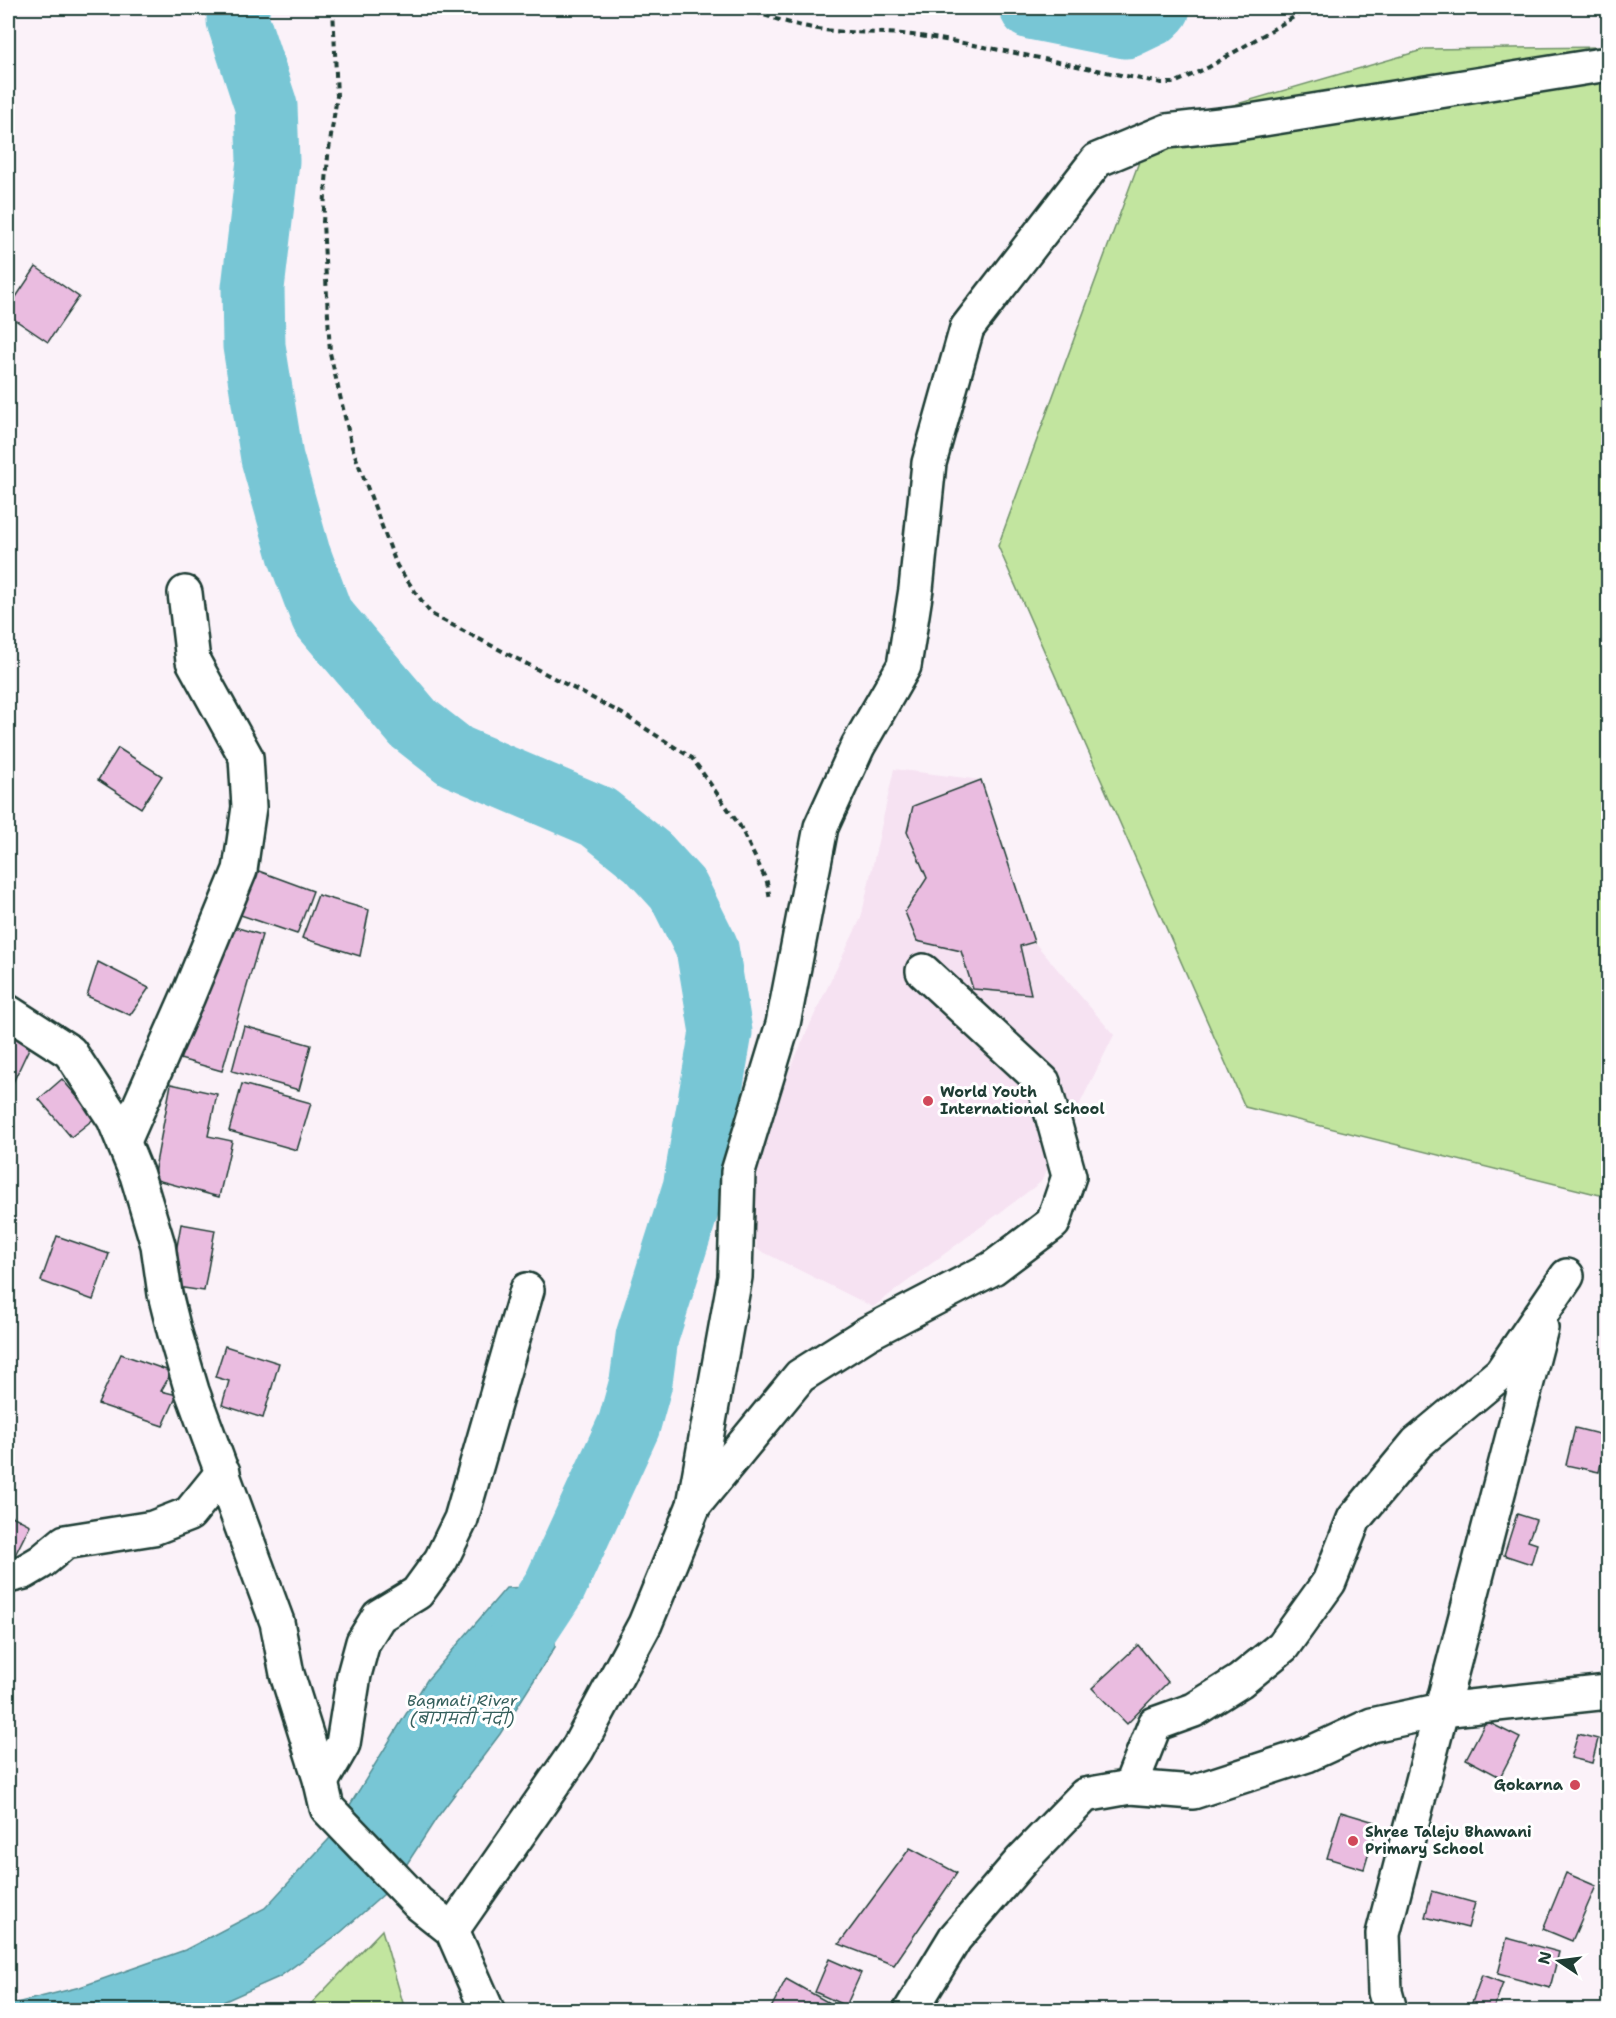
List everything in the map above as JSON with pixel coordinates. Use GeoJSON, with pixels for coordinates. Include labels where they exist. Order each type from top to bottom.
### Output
{"type":"FeatureCollection","features":[{"type":"Feature","properties":{"kind":"street"},"geometry":{"type":"LineString","coordinates":[[452,1930],[577,1750],[645,1624],[694,1505],[735,1277],[738,1172],[783,1024],[821,827],[858,746],[904,666],[916,589],[929,463],[967,328],[1097,160],[1167,131],[1238,123],[1608,64]]}},
{"type":"Feature","properties":{"kind":"street"},"geometry":{"type":"LineString","coordinates":[[124,1142],[240,870],[249,807],[246,757],[193,661],[185,593]]}},
{"type":"Feature","properties":{"kind":"street"},"geometry":{"type":"LineString","coordinates":[[694,1505],[800,1376],[868,1333],[993,1268],[1053,1222],[1069,1176],[1043,1082],[923,970]]}},
{"type":"Feature","properties":{"kind":"street"},"geometry":{"type":"LineString","coordinates":[[8,1012],[70,1052],[114,1119],[124,1142],[137,1175],[158,1245],[165,1294],[192,1391],[277,1622],[287,1674],[324,1795],[418,1903],[452,1930],[487,2010]]}},
{"type":"Feature","properties":{"kind":"street"},"geometry":{"type":"LineString","coordinates":[[1130,1787],[1155,1724],[1194,1710],[1240,1681],[1283,1646],[1329,1582],[1354,1519],[1417,1443],[1501,1372],[1568,1276]]}},
{"type":"Feature","properties":{"kind":"street"},"geometry":{"type":"LineString","coordinates":[[324,1795],[343,1744],[354,1675],[363,1642],[379,1616],[417,1593],[441,1560],[460,1519],[527,1290]]}},
{"type":"Feature","properties":{"kind":"street"},"geometry":{"type":"LineString","coordinates":[[1390,2010],[1385,1992],[1383,1934],[1546,1307]]}},
{"type":"Feature","properties":{"kind":"street"},"geometry":{"type":"LineString","coordinates":[[8,1576],[24,1572],[41,1562],[65,1542],[153,1528],[189,1514],[223,1472]]}},
{"type":"Feature","properties":{"kind":"street"},"geometry":{"type":"LineString","coordinates":[[911,2010],[956,1938],[1022,1860],[1085,1795],[1130,1787],[1193,1792],[1307,1755],[1372,1725],[1442,1710],[1608,1692]]}},
{"type":"Feature","properties":{"kind":"path"},"geometry":{"type":"LineString","coordinates":[[333,8],[337,96],[328,156],[323,222],[330,353],[352,447],[398,566],[431,614],[621,713],[692,758],[740,826],[767,882],[771,904]]}},
{"type":"Feature","properties":{"kind":"path"},"geometry":{"type":"LineString","coordinates":[[745,8],[769,18],[824,30],[917,35],[1162,83],[1174,83],[1209,67],[1309,8]]}},
{"type":"Feature","properties":{"kind":"shaded area","name":"World Youth International School"},"geometry":{"type":"Polygon","coordinates":[[[894,769],[981,780],[1034,942],[1114,1035],[1041,1182],[873,1307],[757,1249],[746,1168],[817,1009],[861,918],[894,769]]]}},
{"type":"Feature","properties":{"kind":"green space"},"geometry":{"type":"Polygon","coordinates":[[[1608,47],[1608,1197],[1245,1107],[998,546],[1151,129],[1426,49],[1608,47]]]}},
{"type":"Feature","properties":{"kind":"green space"},"geometry":{"type":"Polygon","coordinates":[[[382,1930],[405,2010],[305,2010],[382,1930]]]}},
{"type":"Feature","properties":{"kind":"water","name":"Bagmati River (बागमती नदी)"},"geometry":{"type":"Polygon","coordinates":[[[555,1586],[555,1647],[500,1734],[436,1819],[392,1887],[341,1932],[279,1977],[205,2010],[8,2010],[8,2005],[80,1987],[185,1950],[265,1908],[329,1839],[427,1680],[506,1588],[555,1586]]]}},
{"type":"Feature","properties":{"kind":"building"},"geometry":{"type":"Polygon","coordinates":[[[36,267],[79,297],[48,342],[8,315],[8,309],[36,267]]]}},
{"type":"Feature","properties":{"kind":"building"},"geometry":{"type":"Polygon","coordinates":[[[118,748],[162,776],[141,808],[98,780],[118,748]]]}},
{"type":"Feature","properties":{"kind":"building"},"geometry":{"type":"Polygon","coordinates":[[[981,780],[1034,942],[1020,946],[1031,994],[973,989],[961,951],[917,941],[905,912],[927,878],[907,832],[913,806],[981,780]]]}},
{"type":"Feature","properties":{"kind":"building"},"geometry":{"type":"Polygon","coordinates":[[[256,870],[313,891],[297,934],[229,911],[256,870]]]}},
{"type":"Feature","properties":{"kind":"building"},"geometry":{"type":"Polygon","coordinates":[[[318,895],[369,910],[360,956],[302,938],[318,895]]]}},
{"type":"Feature","properties":{"kind":"building"},"geometry":{"type":"Polygon","coordinates":[[[221,923],[262,935],[222,1071],[180,1059],[221,923]]]}},
{"type":"Feature","properties":{"kind":"building"},"geometry":{"type":"Polygon","coordinates":[[[98,962],[149,988],[130,1015],[87,996],[98,962]]]}},
{"type":"Feature","properties":{"kind":"building"},"geometry":{"type":"Polygon","coordinates":[[[244,1026],[311,1045],[299,1090],[232,1071],[244,1026]]]}},
{"type":"Feature","properties":{"kind":"building"},"geometry":{"type":"Polygon","coordinates":[[[8,1028],[32,1042],[8,1093],[8,1028]]]}},
{"type":"Feature","properties":{"kind":"building"},"geometry":{"type":"Polygon","coordinates":[[[62,1079],[95,1118],[71,1137],[39,1099],[62,1079]]]}},
{"type":"Feature","properties":{"kind":"building"},"geometry":{"type":"Polygon","coordinates":[[[171,1084],[217,1094],[208,1136],[232,1141],[219,1197],[153,1179],[171,1084]]]}},
{"type":"Feature","properties":{"kind":"building"},"geometry":{"type":"Polygon","coordinates":[[[242,1084],[311,1103],[297,1150],[229,1131],[242,1084]]]}},
{"type":"Feature","properties":{"kind":"building"},"geometry":{"type":"Polygon","coordinates":[[[181,1224],[215,1230],[204,1291],[170,1286],[181,1224]]]}},
{"type":"Feature","properties":{"kind":"building"},"geometry":{"type":"Polygon","coordinates":[[[57,1236],[109,1254],[93,1300],[41,1281],[57,1236]]]}},
{"type":"Feature","properties":{"kind":"building"},"geometry":{"type":"Polygon","coordinates":[[[225,1346],[279,1363],[263,1418],[222,1405],[229,1381],[215,1377],[225,1346]]]}},
{"type":"Feature","properties":{"kind":"building"},"geometry":{"type":"Polygon","coordinates":[[[121,1354],[172,1372],[161,1391],[177,1395],[163,1426],[98,1404],[121,1354]]]}},
{"type":"Feature","properties":{"kind":"building"},"geometry":{"type":"Polygon","coordinates":[[[1575,1428],[1607,1436],[1599,1472],[1566,1465],[1575,1428]]]}},
{"type":"Feature","properties":{"kind":"building"},"geometry":{"type":"Polygon","coordinates":[[[8,1514],[30,1525],[10,1565],[8,1564],[8,1514]]]}},
{"type":"Feature","properties":{"kind":"building"},"geometry":{"type":"Polygon","coordinates":[[[1517,1514],[1536,1520],[1528,1541],[1537,1544],[1531,1564],[1504,1555],[1517,1514]]]}},
{"type":"Feature","properties":{"kind":"building"},"geometry":{"type":"Polygon","coordinates":[[[1138,1645],[1168,1682],[1127,1724],[1092,1688],[1138,1645]]]}},
{"type":"Feature","properties":{"kind":"building"},"geometry":{"type":"Polygon","coordinates":[[[1486,1721],[1520,1738],[1500,1777],[1466,1759],[1486,1721]]]}},
{"type":"Feature","properties":{"kind":"building"},"geometry":{"type":"Polygon","coordinates":[[[1578,1734],[1598,1739],[1592,1763],[1571,1758],[1578,1734]]]}},
{"type":"Feature","properties":{"kind":"building","name":"Shree Taleju Bhawani Primary School"},"geometry":{"type":"Polygon","coordinates":[[[1341,1812],[1378,1823],[1364,1869],[1327,1858],[1341,1812]]]}},
{"type":"Feature","properties":{"kind":"building"},"geometry":{"type":"Polygon","coordinates":[[[910,1848],[957,1873],[894,1965],[839,1944],[910,1848]]]}},
{"type":"Feature","properties":{"kind":"building"},"geometry":{"type":"Polygon","coordinates":[[[1566,1873],[1596,1886],[1572,1941],[1543,1929],[1566,1873]]]}},
{"type":"Feature","properties":{"kind":"building"},"geometry":{"type":"Polygon","coordinates":[[[1432,1891],[1475,1903],[1468,1928],[1425,1917],[1432,1891]]]}},
{"type":"Feature","properties":{"kind":"building"},"geometry":{"type":"Polygon","coordinates":[[[1507,1938],[1559,1952],[1550,1988],[1498,1974],[1507,1938]]]}},
{"type":"Feature","properties":{"kind":"building"},"geometry":{"type":"Polygon","coordinates":[[[829,1959],[861,1973],[846,2006],[815,1992],[829,1959]]]}},
{"type":"Feature","properties":{"kind":"building"},"geometry":{"type":"Polygon","coordinates":[[[1482,1975],[1503,1983],[1493,2010],[1470,2008],[1482,1975]]]}},
{"type":"Feature","properties":{"kind":"building"},"geometry":{"type":"Polygon","coordinates":[[[786,1979],[842,2010],[770,2010],[786,1979]]]}},
{"type":"Feature","properties":{"kind":"waterway"},"geometry":{"type":"LineString","coordinates":[[238,8],[238,21],[266,106],[268,161],[253,288],[254,346],[272,458],[299,554],[322,616],[414,724],[455,756],[598,817],[648,857],[678,890],[707,948],[721,1032],[694,1188],[647,1337],[641,1382],[629,1425],[555,1586],[507,1659]]}},
{"type":"Feature","properties":{"kind":"waterway"},"geometry":{"type":"LineString","coordinates":[[1031,8],[1126,27],[1153,14],[1159,8]]}},
{"type":"Feature","properties":{"kind":"place","name":"World Youth International School"},"geometry":{"type":"Point","coordinates":[928,1101]}},
{"type":"Feature","properties":{"kind":"place","name":"Gokarna"},"geometry":{"type":"Point","coordinates":[1575,1785]}},
{"type":"Feature","properties":{"kind":"place","name":"Shree Taleju Bhawani Primary School"},"geometry":{"type":"Point","coordinates":[1353,1841]}}]}
